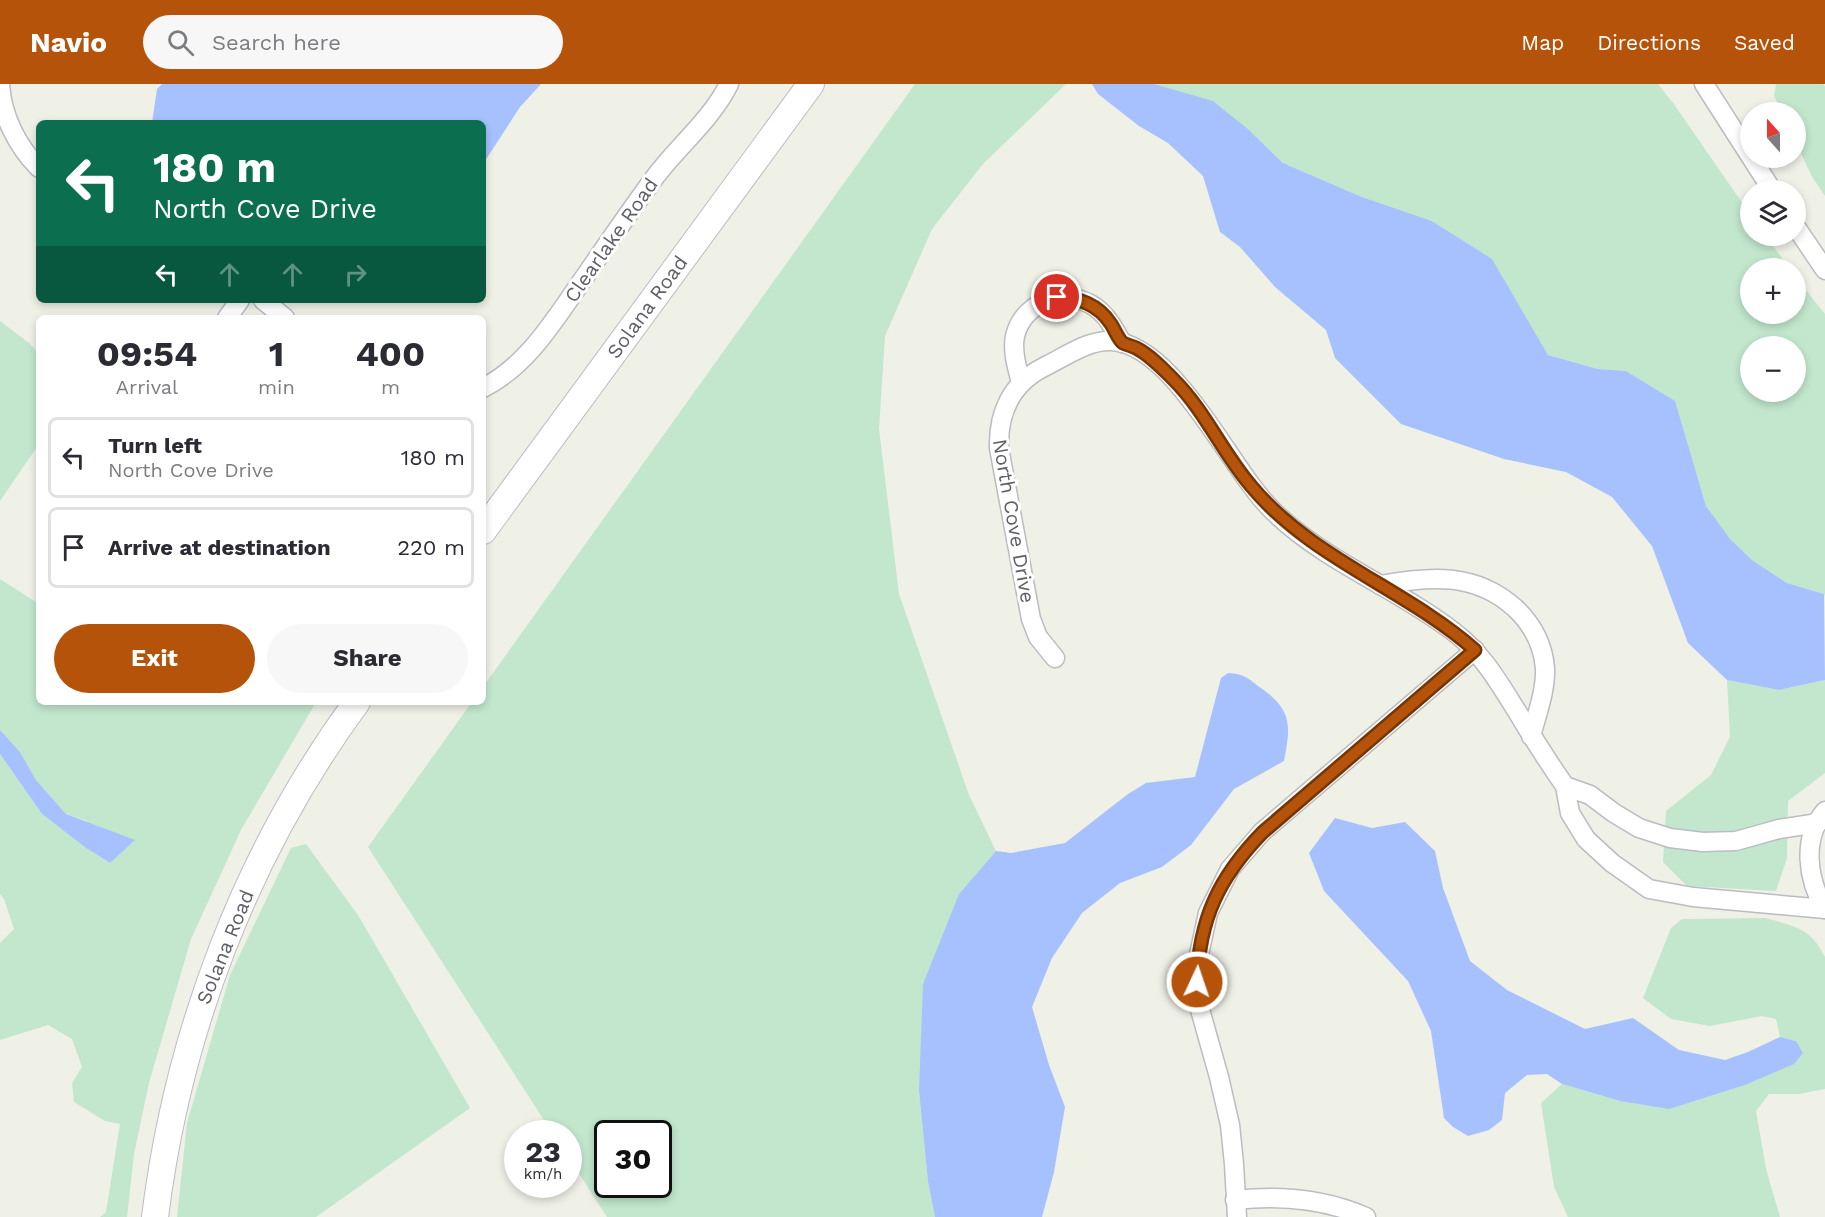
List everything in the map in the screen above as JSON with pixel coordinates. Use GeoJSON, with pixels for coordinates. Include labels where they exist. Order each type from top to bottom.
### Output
{"type":"FeatureCollection","features":[{"type":"Feature","properties":{"kind":"street"},"geometry":{"type":"LineString","coordinates":[[0,84],[11,128],[25,152],[36,165]]}},
{"type":"Feature","properties":{"kind":"street","name":"Clearlake Road"},"geometry":{"type":"LineString","coordinates":[[486,385],[510,371],[525,357],[657,175],[710,115],[729,84]]}},
{"type":"Feature","properties":{"kind":"street","name":"Solana Road"},"geometry":{"type":"LineString","coordinates":[[486,527],[811,84]]}},
{"type":"Feature","properties":{"kind":"street"},"geometry":{"type":"LineString","coordinates":[[1704,84],[1766,180]]}},
{"type":"Feature","properties":{"kind":"street"},"geometry":{"type":"LineString","coordinates":[[1806,242],[1825,270]]}},
{"type":"Feature","properties":{"kind":"street"},"geometry":{"type":"LineString","coordinates":[[1021,382],[1015,362],[1014,339],[1020,322],[1029,310],[1042,302],[1057,297],[1087,302],[1100,310],[1122,343]]}},
{"type":"Feature","properties":{"kind":"street"},"geometry":{"type":"LineString","coordinates":[[267,303],[281,315]]}},
{"type":"Feature","properties":{"kind":"street","name":"North Cove Drive"},"geometry":{"type":"LineString","coordinates":[[1055,658],[1038,637],[1031,619],[999,448],[998,432],[1001,415],[1021,382],[1032,373],[1088,345],[1110,341],[1122,343],[1148,356],[1175,381],[1199,409],[1250,485],[1273,511],[1299,534],[1448,627],[1475,650],[1490,668],[1564,786],[1570,813],[1586,839],[1612,863],[1649,889],[1694,897],[1825,909]]}},
{"type":"Feature","properties":{"kind":"street"},"geometry":{"type":"LineString","coordinates":[[1380,585],[1428,579],[1450,579],[1473,583],[1507,601],[1524,616],[1538,639],[1545,668],[1544,684],[1531,736]]}},
{"type":"Feature","properties":{"kind":"street"},"geometry":{"type":"LineString","coordinates":[[1366,1217],[1328,1204],[1290,1198],[1263,1197],[1236,1209],[1230,1125],[1199,1006],[1197,982],[1201,936],[1211,906],[1230,870],[1263,832],[1475,650]]}},
{"type":"Feature","properties":{"kind":"street","name":"Solana Road"},"geometry":{"type":"LineString","coordinates":[[155,1217],[160,1172],[184,1063],[202,1003],[224,943],[249,885],[278,828],[315,764],[355,705]]}},
{"type":"Feature","properties":{"kind":"street"},"geometry":{"type":"LineString","coordinates":[[1564,786],[1590,795],[1639,828],[1670,838],[1703,842],[1736,841],[1821,817]]}},
{"type":"Feature","properties":{"kind":"street"},"geometry":{"type":"LineString","coordinates":[[1821,817],[1810,844],[1810,867],[1815,889],[1825,909]]}},
{"type":"Feature","properties":{"kind":"green space"},"geometry":{"type":"Polygon","coordinates":[[[915,84],[1066,84],[983,164],[932,229],[885,336],[879,429],[899,594],[969,795],[996,851],[959,894],[919,1091],[928,1182],[935,1217],[607,1217],[595,1198],[672,1198],[672,1120],[594,1120],[594,1197],[582,1178],[582,1120],[544,1120],[368,847],[470,705],[486,705],[486,683],[915,84]]]}},
{"type":"Feature","properties":{"kind":"green space"},"geometry":{"type":"Polygon","coordinates":[[[1154,84],[1658,84],[1740,200],[1740,246],[1773,246],[1782,258],[1740,258],[1740,324],[1806,324],[1806,290],[1825,314],[1825,597],[1824,594],[1787,583],[1752,560],[1730,540],[1706,506],[1674,401],[1626,371],[1598,369],[1548,355],[1491,259],[1432,221],[1362,197],[1283,163],[1249,130],[1154,84]]]}},
{"type":"Feature","properties":{"kind":"green space"},"geometry":{"type":"Polygon","coordinates":[[[1776,84],[1823,84],[1825,86],[1825,196],[1806,164],[1806,102],[1777,102],[1774,96],[1776,84]]]}},
{"type":"Feature","properties":{"kind":"green space"},"geometry":{"type":"Polygon","coordinates":[[[0,321],[36,351],[36,448],[0,501],[0,321]]]}},
{"type":"Feature","properties":{"kind":"green space"},"geometry":{"type":"Polygon","coordinates":[[[0,579],[36,602],[36,705],[314,705],[241,830],[191,939],[149,1083],[134,1154],[127,1217],[100,1217],[106,1212],[120,1124],[105,1121],[74,1102],[72,1083],[82,1067],[72,1039],[48,1025],[0,1040],[0,943],[14,929],[4,899],[0,894],[0,754],[42,814],[86,848],[110,863],[87,821],[66,814],[36,780],[20,752],[0,730],[0,579]]]}},
{"type":"Feature","properties":{"kind":"green space"},"geometry":{"type":"Polygon","coordinates":[[[1727,680],[1779,690],[1825,680],[1825,773],[1788,801],[1787,858],[1776,891],[1687,886],[1663,862],[1666,811],[1711,775],[1730,737],[1727,680]]]}},
{"type":"Feature","properties":{"kind":"green space"},"geometry":{"type":"Polygon","coordinates":[[[306,844],[358,915],[470,1108],[316,1217],[177,1217],[187,1123],[230,975],[291,848],[306,844]]]}},
{"type":"Feature","properties":{"kind":"green space"},"geometry":{"type":"Polygon","coordinates":[[[1765,918],[1793,926],[1808,934],[1820,947],[1825,957],[1825,1089],[1799,1094],[1769,1094],[1756,1111],[1766,1169],[1780,1217],[1568,1217],[1554,1187],[1541,1103],[1562,1084],[1620,1101],[1796,1041],[1780,1037],[1776,1019],[1762,1016],[1710,1026],[1671,1019],[1643,998],[1671,928],[1682,919],[1765,918]]]}},
{"type":"Feature","properties":{"kind":"water"},"geometry":{"type":"Polygon","coordinates":[[[162,84],[541,84],[520,107],[486,159],[486,120],[152,120],[157,89],[162,84]]]}},
{"type":"Feature","properties":{"kind":"water"},"geometry":{"type":"Polygon","coordinates":[[[1092,84],[1154,84],[1213,101],[1249,130],[1283,163],[1362,197],[1432,221],[1492,259],[1548,355],[1598,369],[1626,371],[1675,401],[1706,506],[1730,539],[1752,560],[1787,583],[1824,594],[1825,680],[1779,690],[1727,680],[1688,643],[1652,546],[1612,497],[1566,472],[1504,459],[1401,424],[1335,358],[1326,330],[1275,287],[1240,247],[1220,232],[1203,176],[1168,143],[1139,126],[1098,94],[1092,84]]]}},
{"type":"Feature","properties":{"kind":"water"},"geometry":{"type":"Polygon","coordinates":[[[1228,673],[1249,679],[1271,696],[1284,711],[1288,738],[1284,761],[1234,789],[1191,845],[1162,867],[1120,883],[1082,913],[1052,958],[1032,1007],[1049,1065],[1065,1107],[1054,1172],[1042,1217],[935,1217],[928,1182],[919,1091],[923,984],[959,894],[996,851],[1011,853],[1065,843],[1128,794],[1146,783],[1195,777],[1221,678],[1228,673]]]}},
{"type":"Feature","properties":{"kind":"water"},"geometry":{"type":"Polygon","coordinates":[[[0,730],[20,752],[36,780],[66,814],[135,840],[110,863],[86,848],[42,814],[0,754],[0,730]]]}},
{"type":"Feature","properties":{"kind":"water"},"geometry":{"type":"Polygon","coordinates":[[[1335,818],[1372,828],[1405,822],[1435,851],[1443,888],[1470,961],[1507,990],[1585,1029],[1633,1018],[1679,1050],[1725,1060],[1780,1037],[1796,1041],[1803,1053],[1794,1064],[1745,1085],[1669,1109],[1620,1101],[1562,1084],[1547,1074],[1527,1075],[1505,1093],[1502,1120],[1489,1130],[1468,1136],[1444,1118],[1431,1031],[1408,981],[1324,891],[1309,853],[1335,818]]]}},
{"type":"Feature","properties":{"kind":"route"},"geometry":{"type":"LineString","coordinates":[[1057,297],[1087,302],[1100,310],[1122,343],[1148,356],[1175,381],[1199,409],[1250,485],[1273,511],[1299,534],[1441,622],[1475,650],[1245,850],[1230,870],[1208,914],[1201,936],[1197,982]]}}]}
